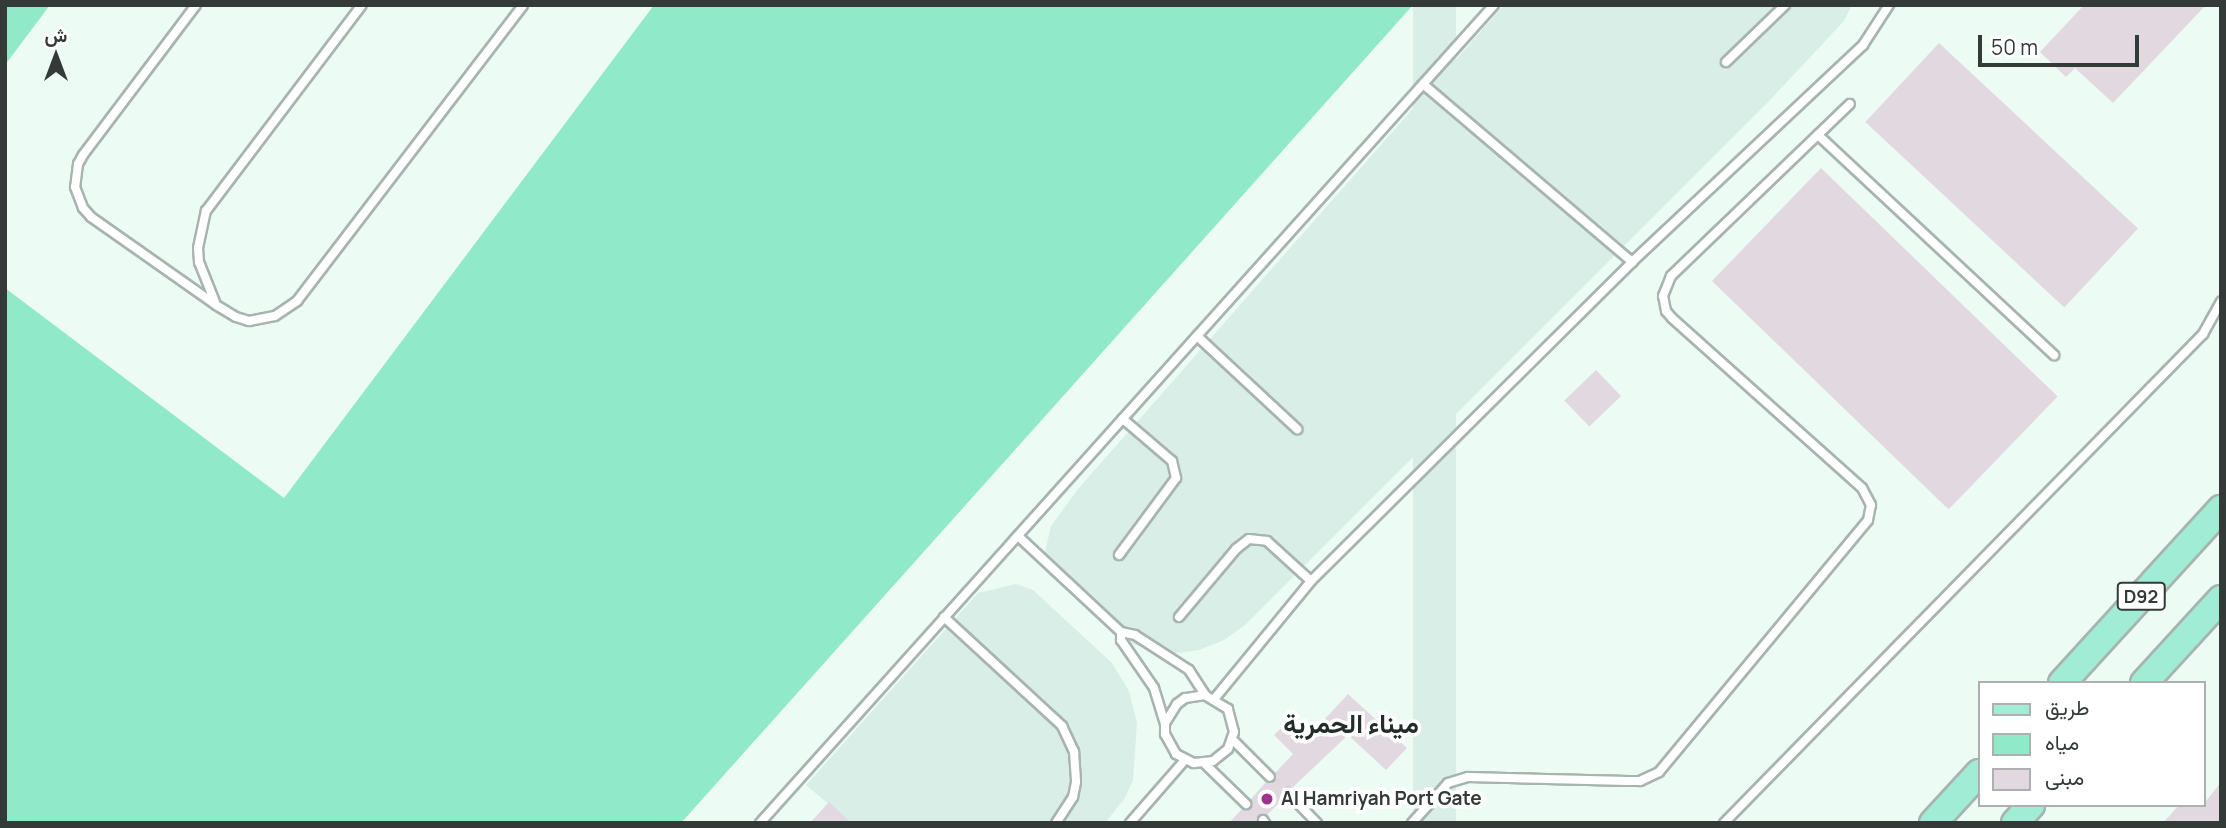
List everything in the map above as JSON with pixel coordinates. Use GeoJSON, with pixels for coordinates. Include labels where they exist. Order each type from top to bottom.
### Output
{"type":"FeatureCollection","features":[{"type":"Feature","properties":{"kind":"main road","name":"D92"},"geometry":{"type":"LineString","coordinates":[[2064,681],[2221,509]]}},
{"type":"Feature","properties":{"kind":"main road"},"geometry":{"type":"LineString","coordinates":[[2146,681],[2221,599]]}},
{"type":"Feature","properties":{"kind":"main road"},"geometry":{"type":"LineString","coordinates":[[1933,823],[1978,774]]}},
{"type":"Feature","properties":{"kind":"main road"},"geometry":{"type":"LineString","coordinates":[[2015,823],[2029,807]]}},
{"type":"Feature","properties":{"kind":"lane"},"geometry":{"type":"LineString","coordinates":[[197,5],[83,155],[78,164],[75,187],[83,208],[91,217],[216,304],[236,317],[249,321],[275,316],[297,301],[523,5]]}},
{"type":"Feature","properties":{"kind":"lane"},"geometry":{"type":"LineString","coordinates":[[216,304],[199,261],[198,247],[206,211],[362,5]]}},
{"type":"Feature","properties":{"kind":"lane"},"geometry":{"type":"LineString","coordinates":[[760,823],[1494,5]]}},
{"type":"Feature","properties":{"kind":"lane"},"geometry":{"type":"LineString","coordinates":[[1726,62],[1785,5]]}},
{"type":"Feature","properties":{"kind":"lane"},"geometry":{"type":"LineString","coordinates":[[1215,698],[1311,581],[1632,261],[1863,45],[1889,5]]}},
{"type":"Feature","properties":{"kind":"lane"},"geometry":{"type":"LineString","coordinates":[[1423,84],[1632,261]]}},
{"type":"Feature","properties":{"kind":"lane"},"geometry":{"type":"LineString","coordinates":[[1412,823],[1448,783],[1468,777],[1640,781],[1659,772],[1868,520],[1871,505],[1862,488],[1672,318],[1664,303],[1664,289],[1671,276],[1850,104]]}},
{"type":"Feature","properties":{"kind":"lane"},"geometry":{"type":"LineString","coordinates":[[1818,135],[2054,355]]}},
{"type":"Feature","properties":{"kind":"lane"},"geometry":{"type":"LineString","coordinates":[[1724,823],[2203,334],[2221,302]]}},
{"type":"Feature","properties":{"kind":"lane"},"geometry":{"type":"LineString","coordinates":[[1197,336],[1297,429]]}},
{"type":"Feature","properties":{"kind":"lane"},"geometry":{"type":"LineString","coordinates":[[1119,555],[1176,478],[1172,461],[1123,419]]}},
{"type":"Feature","properties":{"kind":"lane"},"geometry":{"type":"LineString","coordinates":[[1018,536],[1121,632],[1135,635],[1189,670],[1205,695]]}},
{"type":"Feature","properties":{"kind":"lane"},"geometry":{"type":"LineString","coordinates":[[1179,617],[1236,550],[1249,539],[1266,541],[1311,581]]}},
{"type":"Feature","properties":{"kind":"lane"},"geometry":{"type":"LineString","coordinates":[[944,617],[1062,726],[1074,752],[1076,782],[1073,797],[1056,823]]}},
{"type":"Feature","properties":{"kind":"lane"},"geometry":{"type":"LineString","coordinates":[[1121,632],[1121,640],[1154,688],[1166,723],[1169,745],[1185,760],[1204,763],[1222,756],[1233,740],[1232,716],[1215,698],[1205,695],[1185,698],[1177,704],[1166,723]]}},
{"type":"Feature","properties":{"kind":"lane"},"geometry":{"type":"LineString","coordinates":[[1233,740],[1270,778]]}},
{"type":"Feature","properties":{"kind":"lane"},"geometry":{"type":"LineString","coordinates":[[1130,823],[1185,760]]}},
{"type":"Feature","properties":{"kind":"lane"},"geometry":{"type":"LineString","coordinates":[[1204,763],[1246,804]]}},
{"type":"Feature","properties":{"kind":"lane"},"geometry":{"type":"LineString","coordinates":[[1288,793],[1317,823]]}},
{"type":"Feature","properties":{"kind":"shaded area"},"geometry":{"type":"Polygon","coordinates":[[[1413,5],[1456,5],[1456,823],[1413,823],[1413,5]]]}},
{"type":"Feature","properties":{"kind":"shaded area"},"geometry":{"type":"Polygon","coordinates":[[[1504,5],[1852,5],[1844,21],[1769,101],[1245,625],[1224,640],[1199,650],[1154,652],[1133,644],[1053,571],[1045,552],[1051,526],[1078,489],[1504,5]]]}},
{"type":"Feature","properties":{"kind":"shaded area"},"geometry":{"type":"Polygon","coordinates":[[[1016,584],[1033,590],[1112,663],[1129,691],[1137,723],[1133,780],[1125,798],[1105,823],[851,823],[806,785],[978,593],[1016,584]]]}},
{"type":"Feature","properties":{"kind":"water"},"geometry":{"type":"Polygon","coordinates":[[[5,5],[50,5],[5,65],[5,5]]]}},
{"type":"Feature","properties":{"kind":"water"},"geometry":{"type":"Polygon","coordinates":[[[654,5],[1413,5],[681,823],[5,823],[5,288],[284,498],[654,5]]]}},
{"type":"Feature","properties":{"kind":"building"},"geometry":{"type":"Polygon","coordinates":[[[2084,5],[2206,5],[2113,103],[2075,68],[2066,77],[2040,52],[2084,5]]]}},
{"type":"Feature","properties":{"kind":"building"},"geometry":{"type":"Polygon","coordinates":[[[1939,43],[2138,229],[2064,307],[1865,122],[1939,43]]]}},
{"type":"Feature","properties":{"kind":"building"},"geometry":{"type":"Polygon","coordinates":[[[1821,168],[2058,397],[1949,509],[1712,281],[1821,168]]]}},
{"type":"Feature","properties":{"kind":"building"},"geometry":{"type":"Polygon","coordinates":[[[1596,370],[1621,396],[1589,426],[1564,401],[1596,370]]]}},
{"type":"Feature","properties":{"kind":"building"},"geometry":{"type":"Polygon","coordinates":[[[1348,694],[1407,748],[1386,770],[1348,735],[1292,788],[1283,789],[1284,798],[1267,815],[1259,815],[1257,823],[1229,823],[1242,809],[1251,808],[1251,799],[1266,782],[1275,781],[1275,773],[1293,754],[1274,735],[1293,716],[1311,734],[1348,694]]]}},
{"type":"Feature","properties":{"kind":"building"},"geometry":{"type":"Polygon","coordinates":[[[2221,782],[2221,823],[2163,823],[2177,807],[2205,807],[2205,802],[2221,782]]]}},
{"type":"Feature","properties":{"kind":"building"},"geometry":{"type":"Polygon","coordinates":[[[829,802],[851,823],[810,823],[829,802]]]}},
{"type":"Feature","properties":{"kind":"place","name":"Al Hamriyah Port Gate"},"geometry":{"type":"Point","coordinates":[1267,799]}},
{"type":"Feature","properties":{"kind":"district","name":"ميناء الحمرية"},"geometry":{"type":"Point","coordinates":[1351,724]}}]}
